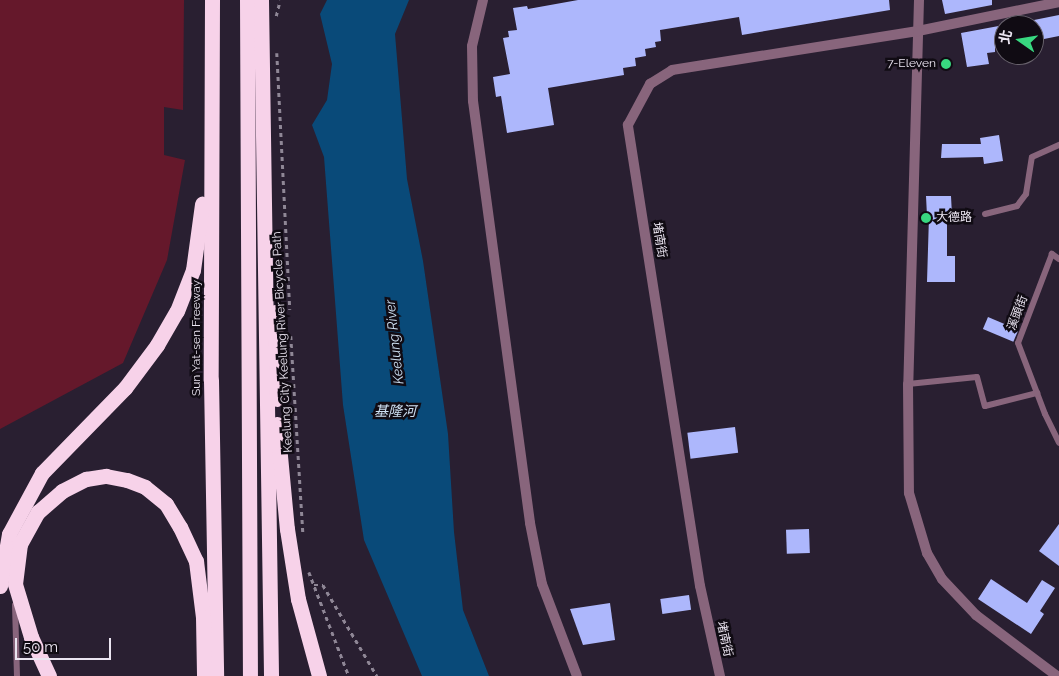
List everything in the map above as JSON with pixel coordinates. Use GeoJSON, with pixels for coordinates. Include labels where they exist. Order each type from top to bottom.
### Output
{"type":"FeatureCollection","features":[{"type":"Feature","properties":{"kind":"highway"},"geometry":{"type":"LineString","coordinates":[[49,676],[7,585],[9,534],[37,481],[69,443],[125,388],[157,346],[177,311],[193,270],[201,223],[204,174],[204,29],[208,0]]}},
{"type":"Feature","properties":{"kind":"highway","name":"Sun Yat-sen Freeway"},"geometry":{"type":"LineString","coordinates":[[212,0],[211,380],[216,676]]}},
{"type":"Feature","properties":{"kind":"highway"},"geometry":{"type":"LineString","coordinates":[[247,0],[250,676]]}},
{"type":"Feature","properties":{"kind":"highway"},"geometry":{"type":"LineString","coordinates":[[261,0],[271,676]]}},
{"type":"Feature","properties":{"kind":"highway"},"geometry":{"type":"LineString","coordinates":[[263,168],[277,338],[277,438],[287,528],[298,598],[319,676]]}},
{"type":"Feature","properties":{"kind":"highway"},"geometry":{"type":"LineString","coordinates":[[7,585],[20,544],[38,512],[62,490],[86,479],[106,476],[128,480],[145,487],[166,504],[180,527],[196,562],[202,617],[204,676]]}},
{"type":"Feature","properties":{"kind":"street"},"geometry":{"type":"LineString","coordinates":[[483,0],[472,46],[473,101],[530,523],[542,584],[577,676]]}},
{"type":"Feature","properties":{"kind":"street"},"geometry":{"type":"LineString","coordinates":[[919,0],[908,384],[909,493],[927,552],[942,579],[976,615],[1057,676]]}},
{"type":"Feature","properties":{"kind":"street"},"geometry":{"type":"LineString","coordinates":[[918,31],[1059,2]]}},
{"type":"Feature","properties":{"kind":"street","name":"堵南街"},"geometry":{"type":"LineString","coordinates":[[720,676],[700,586],[628,125],[650,84],[672,70],[918,31]]}},
{"type":"Feature","properties":{"kind":"lane"},"geometry":{"type":"LineString","coordinates":[[985,214],[1018,206],[1026,194],[1032,157],[1059,144]]}},
{"type":"Feature","properties":{"kind":"lane","name":"溪頭街"},"geometry":{"type":"LineString","coordinates":[[1059,258],[1052,254],[1018,343],[1059,443]]}},
{"type":"Feature","properties":{"kind":"lane"},"geometry":{"type":"LineString","coordinates":[[908,384],[977,377],[985,406],[1037,393]]}},
{"type":"Feature","properties":{"kind":"lane"},"geometry":{"type":"LineString","coordinates":[[7,585],[17,676]]}},
{"type":"Feature","properties":{"kind":"path"},"geometry":{"type":"LineString","coordinates":[[275,19],[280,0]]}},
{"type":"Feature","properties":{"kind":"path","name":"Keelung City Keelung River Bicycle Path"},"geometry":{"type":"LineString","coordinates":[[276,45],[290,318]]}},
{"type":"Feature","properties":{"kind":"path","name":"Keelung City Keelung River Bicycle Path"},"geometry":{"type":"LineString","coordinates":[[290,328],[304,544]]}},
{"type":"Feature","properties":{"kind":"path"},"geometry":{"type":"LineString","coordinates":[[308,570],[349,676]]}},
{"type":"Feature","properties":{"kind":"path"},"geometry":{"type":"LineString","coordinates":[[314,585],[323,585],[377,676]]}},
{"type":"Feature","properties":{"kind":"shaded area"},"geometry":{"type":"Polygon","coordinates":[[[0,0],[184,0],[183,110],[164,107],[164,155],[185,160],[167,260],[123,363],[0,429],[0,0]]]}},
{"type":"Feature","properties":{"kind":"water","name":"基隆河"},"geometry":{"type":"Polygon","coordinates":[[[327,0],[409,0],[395,34],[407,179],[423,261],[448,434],[454,532],[463,610],[489,676],[422,676],[364,540],[343,405],[324,157],[312,125],[327,100],[332,64],[320,14],[327,0]]]}},
{"type":"Feature","properties":{"kind":"building"},"geometry":{"type":"Polygon","coordinates":[[[578,0],[889,0],[890,10],[742,35],[739,17],[660,30],[661,41],[655,42],[656,47],[645,49],[646,56],[635,58],[636,66],[623,68],[624,75],[548,88],[554,125],[507,133],[501,96],[496,97],[493,77],[510,74],[503,38],[509,37],[508,31],[517,30],[513,8],[527,6],[528,9],[578,0]]]}},
{"type":"Feature","properties":{"kind":"building"},"geometry":{"type":"Polygon","coordinates":[[[942,0],[992,0],[992,5],[945,14],[942,0]]]}},
{"type":"Feature","properties":{"kind":"building"},"geometry":{"type":"Polygon","coordinates":[[[1059,15],[1059,36],[1044,39],[1044,18],[1059,15]]]}},
{"type":"Feature","properties":{"kind":"building"},"geometry":{"type":"Polygon","coordinates":[[[994,27],[994,52],[987,53],[989,64],[967,67],[961,33],[994,27]]]}},
{"type":"Feature","properties":{"kind":"building"},"geometry":{"type":"Polygon","coordinates":[[[999,135],[1003,161],[984,164],[983,157],[941,158],[942,144],[981,144],[980,138],[999,135]]]}},
{"type":"Feature","properties":{"kind":"building"},"geometry":{"type":"Polygon","coordinates":[[[926,196],[951,196],[952,215],[947,215],[947,256],[955,256],[955,282],[927,282],[929,216],[927,216],[926,196]]]}},
{"type":"Feature","properties":{"kind":"building"},"geometry":{"type":"Polygon","coordinates":[[[988,317],[1018,330],[1013,342],[983,329],[988,317]]]}},
{"type":"Feature","properties":{"kind":"building"},"geometry":{"type":"Polygon","coordinates":[[[735,427],[738,453],[691,459],[687,433],[735,427]]]}},
{"type":"Feature","properties":{"kind":"building"},"geometry":{"type":"Polygon","coordinates":[[[1059,524],[1059,566],[1039,551],[1059,524]]]}},
{"type":"Feature","properties":{"kind":"building"},"geometry":{"type":"Polygon","coordinates":[[[809,529],[810,553],[787,554],[786,530],[809,529]]]}},
{"type":"Feature","properties":{"kind":"building"},"geometry":{"type":"Polygon","coordinates":[[[991,579],[1027,603],[1042,580],[1055,588],[1040,611],[1044,614],[1031,634],[978,599],[991,579]]]}},
{"type":"Feature","properties":{"kind":"building"},"geometry":{"type":"Polygon","coordinates":[[[689,595],[691,610],[662,614],[660,599],[689,595]]]}},
{"type":"Feature","properties":{"kind":"building"},"geometry":{"type":"Polygon","coordinates":[[[610,603],[615,640],[583,645],[570,609],[610,603]]]}},
{"type":"Feature","properties":{"kind":"place","name":"7-Eleven"},"geometry":{"type":"Point","coordinates":[946,64]}},
{"type":"Feature","properties":{"kind":"place","name":"大德路"},"geometry":{"type":"Point","coordinates":[926,218]}},
{"type":"Feature","properties":{"kind":"water label","name":"Keelung River"},"geometry":{"type":"Point","coordinates":[394,342]}}]}
